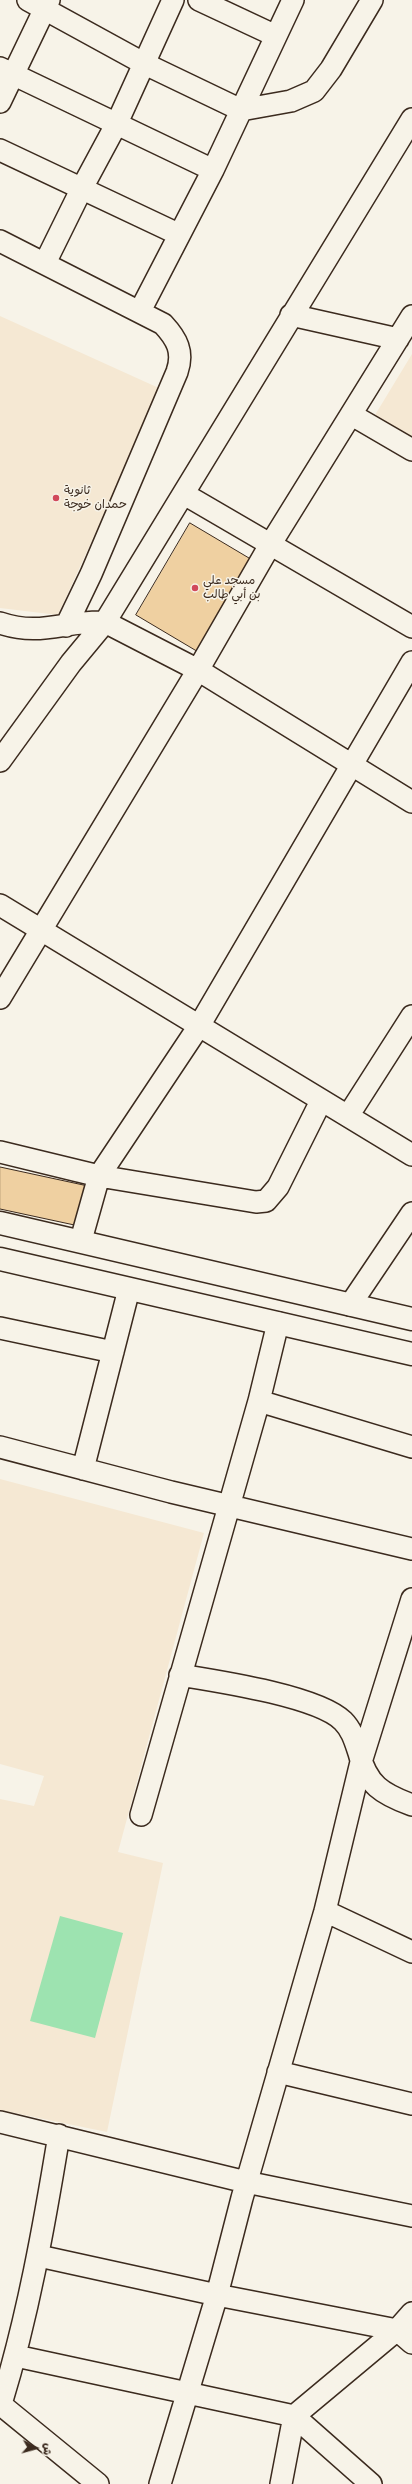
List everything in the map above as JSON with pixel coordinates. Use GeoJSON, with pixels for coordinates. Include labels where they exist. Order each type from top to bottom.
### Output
{"type":"FeatureCollection","features":[{"type":"Feature","properties":{"kind":"main road"},"geometry":{"type":"LineString","coordinates":[[0,1223],[81,1240],[412,1319]]}},
{"type":"Feature","properties":{"kind":"main road"},"geometry":{"type":"LineString","coordinates":[[0,1259],[412,1354]]}},
{"type":"Feature","properties":{"kind":"street"},"geometry":{"type":"LineString","coordinates":[[46,262],[82,188],[117,123],[173,0]]}},
{"type":"Feature","properties":{"kind":"street"},"geometry":{"type":"LineString","coordinates":[[199,0],[276,36]]}},
{"type":"Feature","properties":{"kind":"street"},"geometry":{"type":"LineString","coordinates":[[140,311],[178,234],[213,170],[293,0]]}},
{"type":"Feature","properties":{"kind":"street"},"geometry":{"type":"LineString","coordinates":[[0,102],[6,71],[40,3],[143,63],[241,110],[291,101],[314,91],[331,69],[372,0]]}},
{"type":"Feature","properties":{"kind":"street"},"geometry":{"type":"LineString","coordinates":[[6,71],[213,170]]}},
{"type":"Feature","properties":{"kind":"street"},"geometry":{"type":"LineString","coordinates":[[2,754],[71,663],[105,622],[184,494],[291,315],[405,135],[412,119]]}},
{"type":"Feature","properties":{"kind":"street"},"geometry":{"type":"LineString","coordinates":[[0,150],[178,234]]}},
{"type":"Feature","properties":{"kind":"street"},"geometry":{"type":"LineString","coordinates":[[0,241],[46,262],[163,324],[177,341],[181,360],[91,574],[66,626]]}},
{"type":"Feature","properties":{"kind":"street"},"geometry":{"type":"LineString","coordinates":[[291,315],[398,339]]}},
{"type":"Feature","properties":{"kind":"street"},"geometry":{"type":"LineString","coordinates":[[0,998],[42,931],[198,670],[270,545],[412,316]]}},
{"type":"Feature","properties":{"kind":"street"},"geometry":{"type":"LineString","coordinates":[[352,415],[412,450]]}},
{"type":"Feature","properties":{"kind":"street"},"geometry":{"type":"LineString","coordinates":[[184,494],[412,627]]}},
{"type":"Feature","properties":{"kind":"street"},"geometry":{"type":"LineString","coordinates":[[0,623],[31,629],[105,622],[198,670],[353,764],[412,802]]}},
{"type":"Feature","properties":{"kind":"street"},"geometry":{"type":"LineString","coordinates":[[81,1240],[99,1176],[199,1026],[412,662]]}},
{"type":"Feature","properties":{"kind":"street"},"geometry":{"type":"LineString","coordinates":[[0,905],[412,1155]]}},
{"type":"Feature","properties":{"kind":"street"},"geometry":{"type":"LineString","coordinates":[[348,1116],[412,1016]]}},
{"type":"Feature","properties":{"kind":"street"},"geometry":{"type":"LineString","coordinates":[[0,1152],[99,1176],[256,1202],[266,1201],[278,1187],[321,1101]]}},
{"type":"Feature","properties":{"kind":"street"},"geometry":{"type":"LineString","coordinates":[[350,1305],[412,1213]]}},
{"type":"Feature","properties":{"kind":"street"},"geometry":{"type":"LineString","coordinates":[[83,1469],[129,1288]]}},
{"type":"Feature","properties":{"kind":"street"},"geometry":{"type":"LineString","coordinates":[[141,1815],[259,1401],[278,1323]]}},
{"type":"Feature","properties":{"kind":"street"},"geometry":{"type":"LineString","coordinates":[[0,1328],[113,1352]]}},
{"type":"Feature","properties":{"kind":"street"},"geometry":{"type":"LineString","coordinates":[[259,1401],[412,1447]]}},
{"type":"Feature","properties":{"kind":"street"},"geometry":{"type":"LineString","coordinates":[[0,1447],[228,1506],[412,1549]]}},
{"type":"Feature","properties":{"kind":"street"},"geometry":{"type":"LineString","coordinates":[[160,2484],[217,2295],[246,2182],[325,1911],[361,1762],[412,1599]]}},
{"type":"Feature","properties":{"kind":"street"},"geometry":{"type":"LineString","coordinates":[[180,1675],[226,1682],[321,1708],[342,1720],[350,1729],[361,1762],[370,1781],[381,1792],[411,1802]]}},
{"type":"Feature","properties":{"kind":"street"},"geometry":{"type":"LineString","coordinates":[[325,1911],[412,1952]]}},
{"type":"Feature","properties":{"kind":"street"},"geometry":{"type":"LineString","coordinates":[[278,2072],[412,2104]]}},
{"type":"Feature","properties":{"kind":"street"},"geometry":{"type":"LineString","coordinates":[[0,2122],[59,2135],[246,2182],[412,2216]]}},
{"type":"Feature","properties":{"kind":"street"},"geometry":{"type":"LineString","coordinates":[[59,2135],[39,2256],[16,2356],[0,2404],[98,2484]]}},
{"type":"Feature","properties":{"kind":"street"},"geometry":{"type":"LineString","coordinates":[[39,2256],[404,2337]]}},
{"type":"Feature","properties":{"kind":"street"},"geometry":{"type":"LineString","coordinates":[[281,2484],[294,2416],[404,2337],[412,2313]]}},
{"type":"Feature","properties":{"kind":"street"},"geometry":{"type":"LineString","coordinates":[[16,2356],[294,2416],[370,2484]]}},
{"type":"Feature","properties":{"kind":"shaded area","name":"ثانوية حمدان خوجة"},"geometry":{"type":"Polygon","coordinates":[[[0,316],[161,389],[58,615],[0,608],[0,316]]]}},
{"type":"Feature","properties":{"kind":"shaded area"},"geometry":{"type":"Polygon","coordinates":[[[412,354],[412,447],[372,420],[412,354]]]}},
{"type":"Feature","properties":{"kind":"shaded area"},"geometry":{"type":"Polygon","coordinates":[[[0,1479],[204,1533],[118,1852],[163,1863],[107,2132],[0,2110],[0,1799],[34,1806],[44,1776],[0,1764],[0,1479]]]}},
{"type":"Feature","properties":{"kind":"green space"},"geometry":{"type":"Polygon","coordinates":[[[60,1916],[123,1933],[95,2038],[30,2021],[60,1916]]]}},
{"type":"Feature","properties":{"kind":"building","name":"مسجد علي بن أبي طالب"},"geometry":{"type":"Polygon","coordinates":[[[190,523],[254,561],[200,653],[136,615],[190,523]]]}},
{"type":"Feature","properties":{"kind":"building"},"geometry":{"type":"Polygon","coordinates":[[[0,1167],[88,1186],[79,1226],[0,1209],[0,1167]]]}},
{"type":"Feature","properties":{"kind":"place","name":"ثانوية حمدان خوجة"},"geometry":{"type":"Point","coordinates":[56,498]}},
{"type":"Feature","properties":{"kind":"place","name":"مسجد علي بن أبي طالب"},"geometry":{"type":"Point","coordinates":[195,588]}}]}
